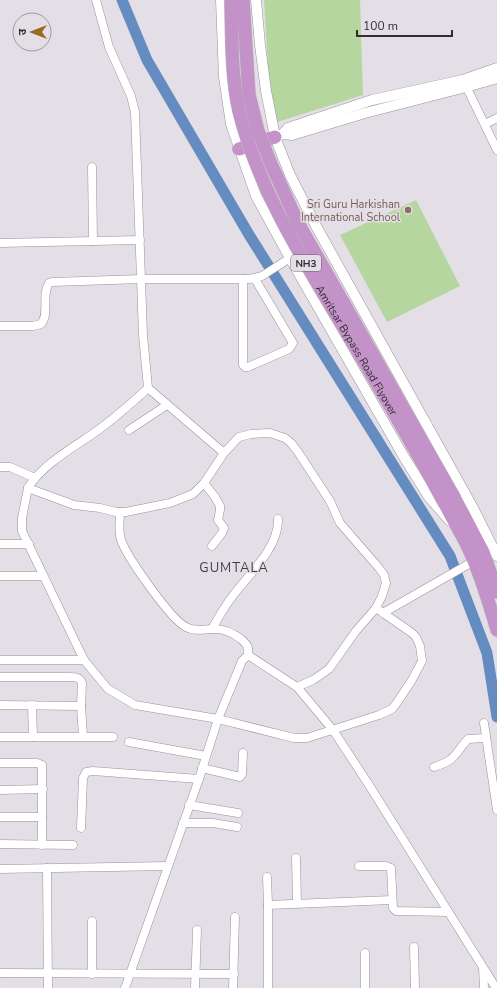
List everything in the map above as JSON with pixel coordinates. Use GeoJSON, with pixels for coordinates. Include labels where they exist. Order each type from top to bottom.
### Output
{"type":"FeatureCollection","features":[{"type":"Feature","properties":{"kind":"highway","name":"Amritsar Bypass Road Flyover"},"geometry":{"type":"LineString","coordinates":[[231,0],[234,64],[239,109],[245,132],[260,173],[299,252],[410,440],[450,501]]}},
{"type":"Feature","properties":{"kind":"highway","name":"Amritsar Bypass Road Flyover"},"geometry":{"type":"LineString","coordinates":[[243,0],[249,95],[258,131],[271,164],[298,222],[466,531]]}},
{"type":"Feature","properties":{"kind":"highway"},"geometry":{"type":"LineString","coordinates":[[239,149],[279,135]]}},
{"type":"Feature","properties":{"kind":"highway","name":"NH3"},"geometry":{"type":"LineString","coordinates":[[466,531],[468,564],[486,592],[497,630]]}},
{"type":"Feature","properties":{"kind":"highway","name":"NH3"},"geometry":{"type":"LineString","coordinates":[[466,531],[482,552],[497,592]]}},
{"type":"Feature","properties":{"kind":"street"},"geometry":{"type":"LineString","coordinates":[[96,0],[109,47],[133,103],[142,280],[143,335],[148,388],[224,452]]}},
{"type":"Feature","properties":{"kind":"street"},"geometry":{"type":"LineString","coordinates":[[221,0],[224,77],[231,124],[256,196],[404,457],[430,497],[466,531]]}},
{"type":"Feature","properties":{"kind":"street"},"geometry":{"type":"LineString","coordinates":[[256,0],[266,91],[290,175],[301,200],[473,508],[497,556]]}},
{"type":"Feature","properties":{"kind":"street"},"geometry":{"type":"LineString","coordinates":[[465,83],[497,68]]}},
{"type":"Feature","properties":{"kind":"street"},"geometry":{"type":"LineString","coordinates":[[279,135],[288,128],[372,100],[497,78]]}},
{"type":"Feature","properties":{"kind":"street"},"geometry":{"type":"LineString","coordinates":[[465,83],[497,150]]}},
{"type":"Feature","properties":{"kind":"street"},"geometry":{"type":"LineString","coordinates":[[484,124],[497,118]]}},
{"type":"Feature","properties":{"kind":"street"},"geometry":{"type":"LineString","coordinates":[[92,166],[93,241]]}},
{"type":"Feature","properties":{"kind":"street"},"geometry":{"type":"LineString","coordinates":[[0,243],[140,240]]}},
{"type":"Feature","properties":{"kind":"street"},"geometry":{"type":"LineString","coordinates":[[0,326],[33,326],[41,324],[44,317],[46,289],[49,283],[52,282],[243,280],[259,278],[290,258]]}},
{"type":"Feature","properties":{"kind":"street"},"geometry":{"type":"LineString","coordinates":[[243,280],[243,365],[248,367],[289,349],[293,343],[259,278]]}},
{"type":"Feature","properties":{"kind":"street"},"geometry":{"type":"LineString","coordinates":[[148,388],[122,411],[53,462],[35,478],[28,488],[23,509],[21,528],[43,576],[84,660],[108,689],[135,705],[218,719],[300,739],[308,738],[379,715],[392,709],[412,680],[422,661],[422,651],[416,637],[380,611]]}},
{"type":"Feature","properties":{"kind":"street"},"geometry":{"type":"LineString","coordinates":[[129,430],[167,405]]}},
{"type":"Feature","properties":{"kind":"street"},"geometry":{"type":"LineString","coordinates":[[28,488],[74,505],[120,512],[158,505],[182,499],[193,494],[204,483],[224,452],[239,437],[250,434],[270,433],[285,438],[291,443],[330,501],[337,519],[384,575],[386,583],[380,611]]}},
{"type":"Feature","properties":{"kind":"street"},"geometry":{"type":"LineString","coordinates":[[0,467],[10,467],[35,478]]}},
{"type":"Feature","properties":{"kind":"street"},"geometry":{"type":"LineString","coordinates":[[204,483],[218,501],[220,508],[218,520],[224,528],[212,546]]}},
{"type":"Feature","properties":{"kind":"street"},"geometry":{"type":"LineString","coordinates":[[120,512],[120,534],[127,554],[176,620],[188,629],[212,629],[229,632],[236,635],[248,646],[248,655],[242,661],[218,719],[199,779],[125,988]]}},
{"type":"Feature","properties":{"kind":"street"},"geometry":{"type":"LineString","coordinates":[[212,629],[225,606],[261,560],[275,538],[278,519]]}},
{"type":"Feature","properties":{"kind":"street"},"geometry":{"type":"LineString","coordinates":[[0,544],[29,544]]}},
{"type":"Feature","properties":{"kind":"street"},"geometry":{"type":"LineString","coordinates":[[297,687],[313,680],[329,669],[356,631],[380,611],[468,564]]}},
{"type":"Feature","properties":{"kind":"street"},"geometry":{"type":"LineString","coordinates":[[0,576],[43,576]]}},
{"type":"Feature","properties":{"kind":"street"},"geometry":{"type":"LineString","coordinates":[[248,655],[297,687],[333,730],[496,988]]}},
{"type":"Feature","properties":{"kind":"street"},"geometry":{"type":"LineString","coordinates":[[0,660],[84,660]]}},
{"type":"Feature","properties":{"kind":"street"},"geometry":{"type":"LineString","coordinates":[[0,677],[69,677],[78,678],[81,680],[83,736]]}},
{"type":"Feature","properties":{"kind":"street"},"geometry":{"type":"LineString","coordinates":[[0,705],[81,706]]}},
{"type":"Feature","properties":{"kind":"street"},"geometry":{"type":"LineString","coordinates":[[32,705],[33,737]]}},
{"type":"Feature","properties":{"kind":"street"},"geometry":{"type":"LineString","coordinates":[[484,723],[485,738],[497,810]]}},
{"type":"Feature","properties":{"kind":"street"},"geometry":{"type":"LineString","coordinates":[[0,737],[113,736]]}},
{"type":"Feature","properties":{"kind":"street"},"geometry":{"type":"LineString","coordinates":[[434,767],[455,757],[468,739],[485,738]]}},
{"type":"Feature","properties":{"kind":"street"},"geometry":{"type":"LineString","coordinates":[[129,742],[206,756]]}},
{"type":"Feature","properties":{"kind":"street"},"geometry":{"type":"LineString","coordinates":[[202,768],[240,777],[242,774],[243,753]]}},
{"type":"Feature","properties":{"kind":"street"},"geometry":{"type":"LineString","coordinates":[[0,763],[37,763],[41,764],[43,767],[42,845]]}},
{"type":"Feature","properties":{"kind":"street"},"geometry":{"type":"LineString","coordinates":[[81,828],[82,778],[86,772],[93,771],[199,779]]}},
{"type":"Feature","properties":{"kind":"street"},"geometry":{"type":"LineString","coordinates":[[0,790],[42,790]]}},
{"type":"Feature","properties":{"kind":"street"},"geometry":{"type":"LineString","coordinates":[[189,805],[238,813]]}},
{"type":"Feature","properties":{"kind":"street"},"geometry":{"type":"LineString","coordinates":[[0,817],[42,817]]}},
{"type":"Feature","properties":{"kind":"street"},"geometry":{"type":"LineString","coordinates":[[183,823],[213,823],[237,827]]}},
{"type":"Feature","properties":{"kind":"street"},"geometry":{"type":"LineString","coordinates":[[0,844],[73,845]]}},
{"type":"Feature","properties":{"kind":"street"},"geometry":{"type":"LineString","coordinates":[[296,858],[297,903]]}},
{"type":"Feature","properties":{"kind":"street"},"geometry":{"type":"LineString","coordinates":[[0,869],[168,866]]}},
{"type":"Feature","properties":{"kind":"street"},"geometry":{"type":"LineString","coordinates":[[359,866],[386,866],[391,868],[393,908],[397,912],[448,912]]}},
{"type":"Feature","properties":{"kind":"street"},"geometry":{"type":"LineString","coordinates":[[47,868],[48,988]]}},
{"type":"Feature","properties":{"kind":"street"},"geometry":{"type":"LineString","coordinates":[[267,877],[268,988]]}},
{"type":"Feature","properties":{"kind":"street"},"geometry":{"type":"LineString","coordinates":[[268,904],[392,900]]}},
{"type":"Feature","properties":{"kind":"street"},"geometry":{"type":"LineString","coordinates":[[233,988],[235,917]]}},
{"type":"Feature","properties":{"kind":"street"},"geometry":{"type":"LineString","coordinates":[[92,921],[92,974]]}},
{"type":"Feature","properties":{"kind":"street"},"geometry":{"type":"LineString","coordinates":[[195,988],[197,930]]}},
{"type":"Feature","properties":{"kind":"street"},"geometry":{"type":"LineString","coordinates":[[414,947],[414,988]]}},
{"type":"Feature","properties":{"kind":"street"},"geometry":{"type":"LineString","coordinates":[[365,953],[365,988]]}},
{"type":"Feature","properties":{"kind":"street"},"geometry":{"type":"LineString","coordinates":[[483,967],[484,988]]}},
{"type":"Feature","properties":{"kind":"street"},"geometry":{"type":"LineString","coordinates":[[0,973],[234,974]]}},
{"type":"Feature","properties":{"kind":"green space"},"geometry":{"type":"Polygon","coordinates":[[[264,0],[360,0],[363,95],[274,123],[268,67],[264,0]]]}},
{"type":"Feature","properties":{"kind":"green space"},"geometry":{"type":"Polygon","coordinates":[[[416,200],[460,286],[387,322],[340,235],[416,200]]]}},
{"type":"Feature","properties":{"kind":"waterway"},"geometry":{"type":"LineString","coordinates":[[122,0],[147,60],[248,233],[450,556],[487,653],[497,717]]}},
{"type":"Feature","properties":{"kind":"place","name":"Sri Guru Harkishan International School"},"geometry":{"type":"Point","coordinates":[408,210]}},
{"type":"Feature","properties":{"kind":"district","name":"GUMTALA"},"geometry":{"type":"Point","coordinates":[234,567]}}]}
